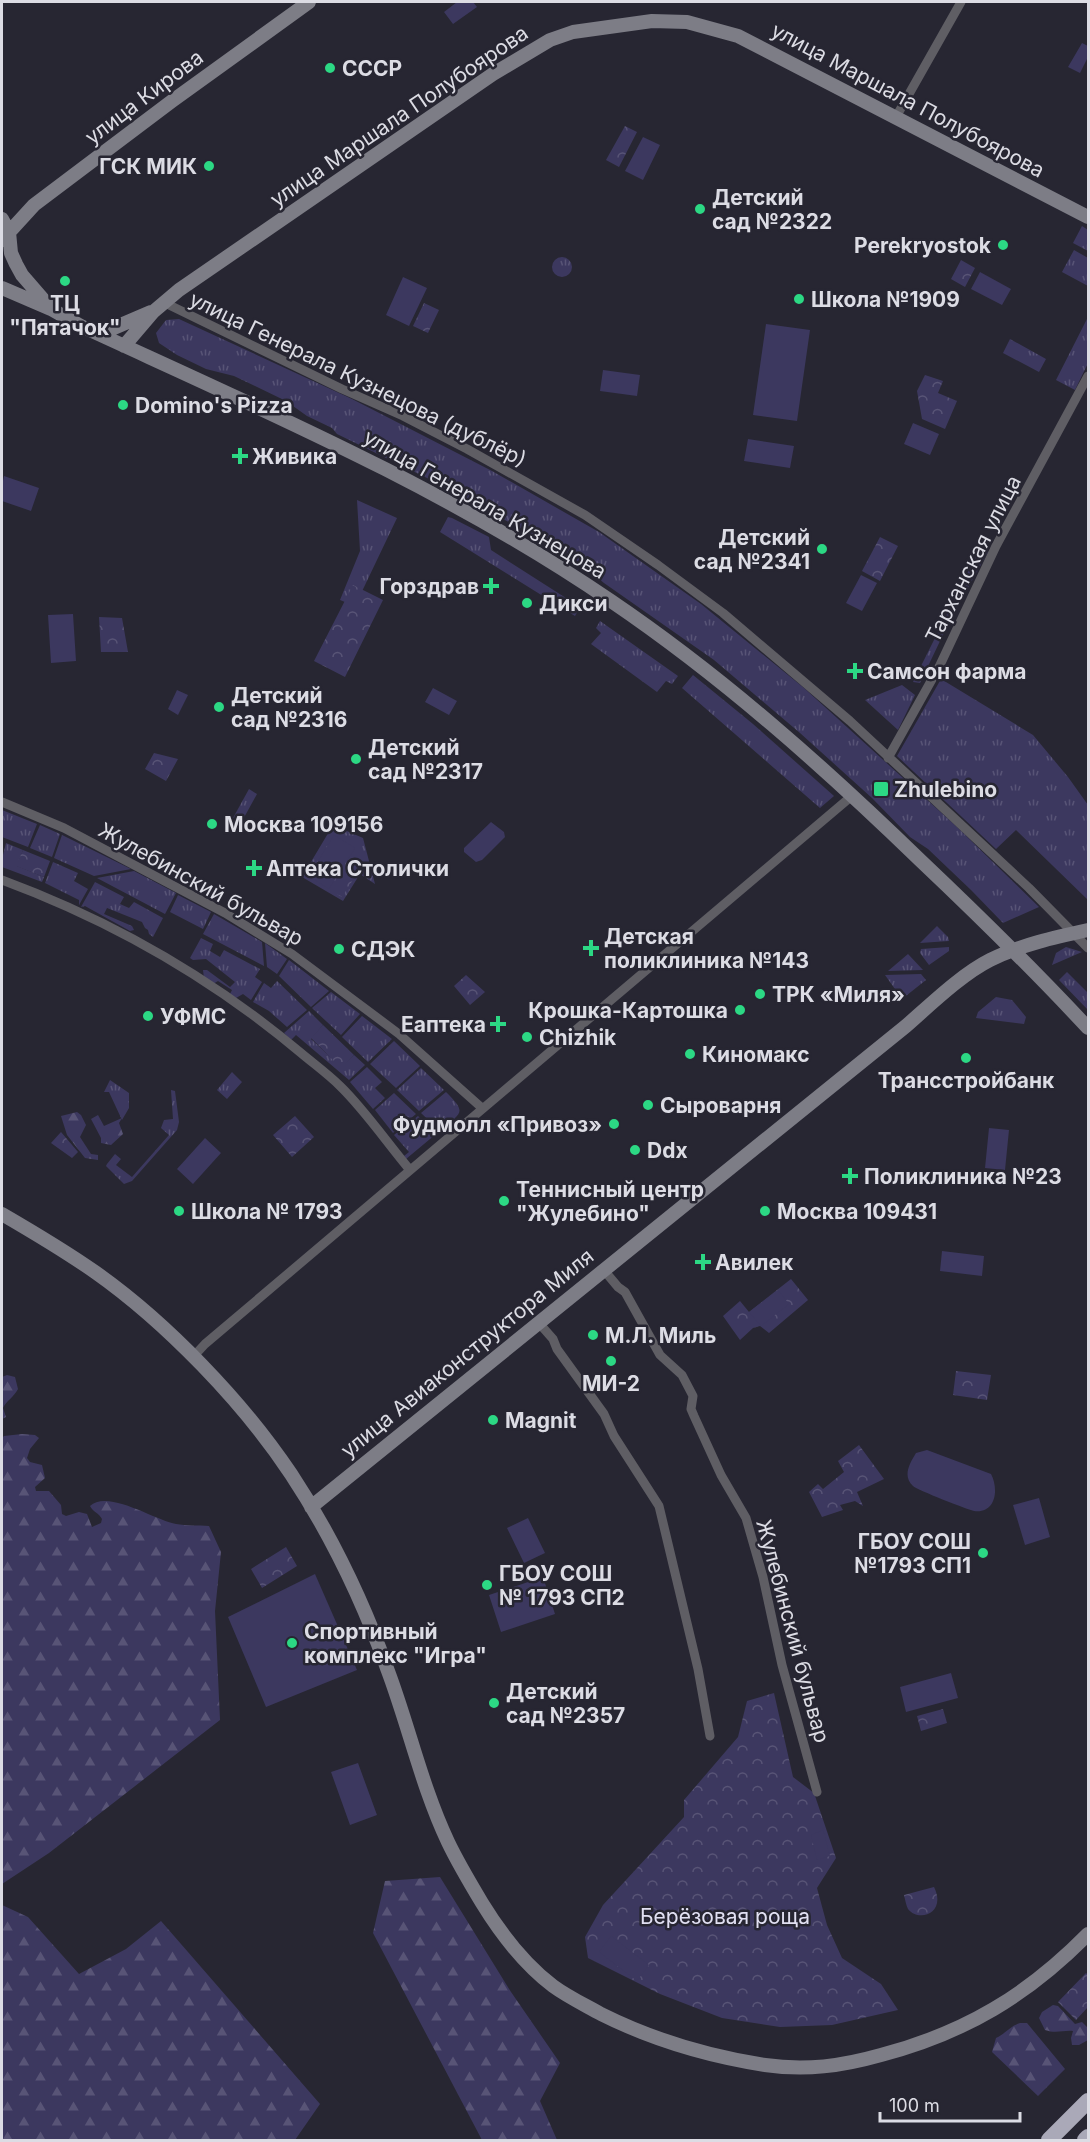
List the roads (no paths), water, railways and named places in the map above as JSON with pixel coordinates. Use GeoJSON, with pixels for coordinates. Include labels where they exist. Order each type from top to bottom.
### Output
{"type":"FeatureCollection","features":[{"type":"Feature","properties":{"kind":"highway"},"geometry":{"type":"LineString","coordinates":[[1049,2140],[1089,2101]]}},
{"type":"Feature","properties":{"kind":"highway"},"geometry":{"type":"LineString","coordinates":[[1084,2140],[1089,2137]]}},
{"type":"Feature","properties":{"kind":"main road","name":"улица Кирова"},"geometry":{"type":"LineString","coordinates":[[5,236],[34,205],[309,2]]}},
{"type":"Feature","properties":{"kind":"main road","name":"улица Маршала Полубоярова"},"geometry":{"type":"LineString","coordinates":[[124,346],[158,307],[494,74],[550,40],[573,32],[652,21],[687,22],[713,28],[756,44],[1089,217]]}},
{"type":"Feature","properties":{"kind":"main road","name":"улица Генерала Кузнецова"},"geometry":{"type":"LineString","coordinates":[[2,219],[5,236],[16,264],[22,275],[51,309]]}},
{"type":"Feature","properties":{"kind":"main road","name":"улица Генерала Кузнецова"},"geometry":{"type":"LineString","coordinates":[[2,288],[51,309],[124,346],[362,457],[448,502],[553,563],[610,600],[696,662],[853,795],[1013,950],[1089,1028]]}},
{"type":"Feature","properties":{"kind":"main road"},"geometry":{"type":"LineString","coordinates":[[93,331],[109,330],[158,307]]}},
{"type":"Feature","properties":{"kind":"main road"},"geometry":{"type":"LineString","coordinates":[[142,354],[143,336],[158,307]]}},
{"type":"Feature","properties":{"kind":"main road","name":"улица Авиаконструктора Миля"},"geometry":{"type":"LineString","coordinates":[[311,1507],[944,993],[989,961],[1013,950],[1089,930]]}},
{"type":"Feature","properties":{"kind":"main road"},"geometry":{"type":"LineString","coordinates":[[2,1214],[39,1235],[98,1274],[132,1301],[193,1357],[235,1401],[290,1472],[327,1533],[388,1669],[433,1806],[447,1840],[495,1924],[514,1948],[555,1988],[576,2001],[644,2034],[722,2058],[796,2068],[849,2064],[922,2044],[961,2027],[1024,1991],[1047,1974],[1089,1934]]}},
{"type":"Feature","properties":{"kind":"street"},"geometry":{"type":"LineString","coordinates":[[896,117],[961,2]]}},
{"type":"Feature","properties":{"kind":"street","name":"улица Генерала Кузнецова (дублёр)"},"geometry":{"type":"LineString","coordinates":[[158,307],[403,416],[476,454],[594,521],[723,613],[835,708],[1029,888],[1089,948]]}},
{"type":"Feature","properties":{"kind":"street","name":"Тарханская улица"},"geometry":{"type":"LineString","coordinates":[[888,758],[940,665],[990,557],[1089,376]]}},
{"type":"Feature","properties":{"kind":"street"},"geometry":{"type":"LineString","coordinates":[[193,1357],[205,1344],[482,1108],[853,795]]}},
{"type":"Feature","properties":{"kind":"street","name":"Жулебинский бульвар"},"geometry":{"type":"LineString","coordinates":[[2,802],[64,828],[225,913],[292,954],[399,1034],[453,1085],[482,1108]]}},
{"type":"Feature","properties":{"kind":"street"},"geometry":{"type":"LineString","coordinates":[[2,880],[47,897],[138,942],[190,972],[255,1017],[341,1087],[410,1170]]}},
{"type":"Feature","properties":{"kind":"street","name":"Жулебинский бульвар"},"geometry":{"type":"LineString","coordinates":[[603,1269],[625,1292],[660,1355],[682,1375],[693,1396],[694,1416],[721,1475],[746,1518],[763,1577],[782,1665],[817,1792]]}},
{"type":"Feature","properties":{"kind":"street"},"geometry":{"type":"LineString","coordinates":[[538,1322],[553,1339],[557,1349],[604,1414],[614,1436],[659,1506],[698,1669],[710,1736]]}},
{"type":"Feature","properties":{"kind":"place","name":"СССР"},"geometry":{"type":"Point","coordinates":[330,68]}},
{"type":"Feature","properties":{"kind":"place","name":"ГСК МИК"},"geometry":{"type":"Point","coordinates":[209,166]}},
{"type":"Feature","properties":{"kind":"place","name":"Детский сад №2322"},"geometry":{"type":"Point","coordinates":[700,209]}},
{"type":"Feature","properties":{"kind":"place","name":"Perekryostok"},"geometry":{"type":"Point","coordinates":[1003,245]}},
{"type":"Feature","properties":{"kind":"place","name":"ТЦ \"Пятачок\""},"geometry":{"type":"Point","coordinates":[65,281]}},
{"type":"Feature","properties":{"kind":"place","name":"Школа №1909"},"geometry":{"type":"Point","coordinates":[799,299]}},
{"type":"Feature","properties":{"kind":"place","name":"Domino's Pizza"},"geometry":{"type":"Point","coordinates":[123,405]}},
{"type":"Feature","properties":{"kind":"place","name":"Живика"},"geometry":{"type":"Point","coordinates":[240,456]}},
{"type":"Feature","properties":{"kind":"place","name":"Детский сад №2341"},"geometry":{"type":"Point","coordinates":[822,549]}},
{"type":"Feature","properties":{"kind":"place","name":"Горздрав"},"geometry":{"type":"Point","coordinates":[491,586]}},
{"type":"Feature","properties":{"kind":"place","name":"Дикси"},"geometry":{"type":"Point","coordinates":[527,603]}},
{"type":"Feature","properties":{"kind":"place","name":"Самсон фарма"},"geometry":{"type":"Point","coordinates":[855,671]}},
{"type":"Feature","properties":{"kind":"place","name":"Детский сад №2316"},"geometry":{"type":"Point","coordinates":[219,707]}},
{"type":"Feature","properties":{"kind":"place","name":"Детский сад №2317"},"geometry":{"type":"Point","coordinates":[356,759]}},
{"type":"Feature","properties":{"kind":"place","name":"Zhulebino"},"geometry":{"type":"Point","coordinates":[881,789]}},
{"type":"Feature","properties":{"kind":"place","name":"Москва 109156"},"geometry":{"type":"Point","coordinates":[212,824]}},
{"type":"Feature","properties":{"kind":"place","name":"Аптека Столички"},"geometry":{"type":"Point","coordinates":[254,868]}},
{"type":"Feature","properties":{"kind":"place","name":"Детская поликлиника №143"},"geometry":{"type":"Point","coordinates":[591,948]}},
{"type":"Feature","properties":{"kind":"place","name":"СДЭК"},"geometry":{"type":"Point","coordinates":[339,949]}},
{"type":"Feature","properties":{"kind":"place","name":"ТРК «Миля»"},"geometry":{"type":"Point","coordinates":[760,994]}},
{"type":"Feature","properties":{"kind":"place","name":"Крошка-Картошка"},"geometry":{"type":"Point","coordinates":[740,1010]}},
{"type":"Feature","properties":{"kind":"place","name":"УФМС"},"geometry":{"type":"Point","coordinates":[148,1016]}},
{"type":"Feature","properties":{"kind":"place","name":"Еаптека"},"geometry":{"type":"Point","coordinates":[498,1024]}},
{"type":"Feature","properties":{"kind":"place","name":"Chizhik"},"geometry":{"type":"Point","coordinates":[527,1037]}},
{"type":"Feature","properties":{"kind":"place","name":"Киномакс"},"geometry":{"type":"Point","coordinates":[690,1054]}},
{"type":"Feature","properties":{"kind":"place","name":"Трансстройбанк"},"geometry":{"type":"Point","coordinates":[966,1058]}},
{"type":"Feature","properties":{"kind":"place","name":"Сыроварня"},"geometry":{"type":"Point","coordinates":[648,1105]}},
{"type":"Feature","properties":{"kind":"place","name":"Фудмолл «Привоз»"},"geometry":{"type":"Point","coordinates":[614,1124]}},
{"type":"Feature","properties":{"kind":"place","name":"Ddx"},"geometry":{"type":"Point","coordinates":[635,1150]}},
{"type":"Feature","properties":{"kind":"place","name":"Поликлиника №23"},"geometry":{"type":"Point","coordinates":[850,1176]}},
{"type":"Feature","properties":{"kind":"place","name":"Теннисный центр \"Жулебино\""},"geometry":{"type":"Point","coordinates":[504,1201]}},
{"type":"Feature","properties":{"kind":"place","name":"Школа № 1793"},"geometry":{"type":"Point","coordinates":[179,1211]}},
{"type":"Feature","properties":{"kind":"place","name":"Москва 109431"},"geometry":{"type":"Point","coordinates":[765,1211]}},
{"type":"Feature","properties":{"kind":"place","name":"Авилек"},"geometry":{"type":"Point","coordinates":[703,1262]}},
{"type":"Feature","properties":{"kind":"place","name":"М.Л. Миль"},"geometry":{"type":"Point","coordinates":[593,1335]}},
{"type":"Feature","properties":{"kind":"place","name":"МИ-2"},"geometry":{"type":"Point","coordinates":[611,1361]}},
{"type":"Feature","properties":{"kind":"place","name":"Magnit"},"geometry":{"type":"Point","coordinates":[493,1420]}},
{"type":"Feature","properties":{"kind":"place","name":"ГБОУ СОШ №1793 СП1"},"geometry":{"type":"Point","coordinates":[983,1553]}},
{"type":"Feature","properties":{"kind":"place","name":"ГБОУ СОШ № 1793 СП2"},"geometry":{"type":"Point","coordinates":[487,1585]}},
{"type":"Feature","properties":{"kind":"place","name":"Спортивный комплекс \"Игра\""},"geometry":{"type":"Point","coordinates":[292,1643]}},
{"type":"Feature","properties":{"kind":"place","name":"Детский сад №2357"},"geometry":{"type":"Point","coordinates":[494,1703]}},
{"type":"Feature","properties":{"kind":"park label","name":"Берёзовая роща"},"geometry":{"type":"Point","coordinates":[725,1916]}}]}
